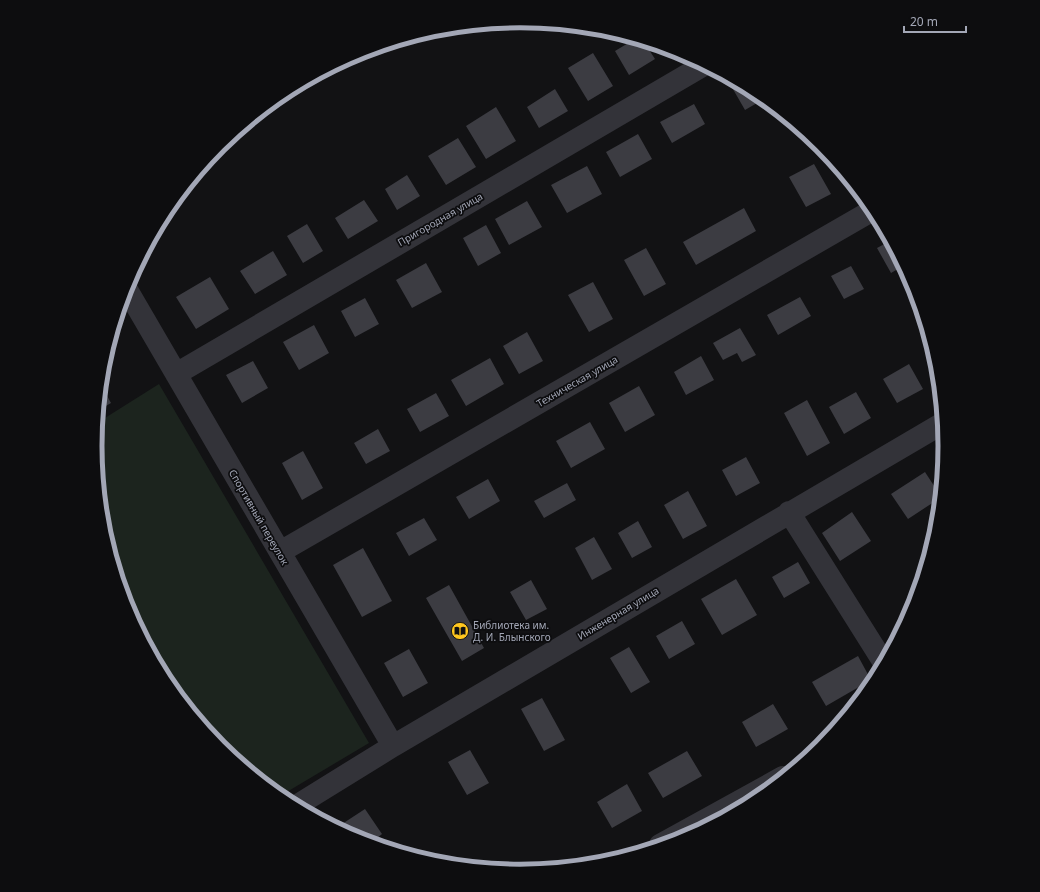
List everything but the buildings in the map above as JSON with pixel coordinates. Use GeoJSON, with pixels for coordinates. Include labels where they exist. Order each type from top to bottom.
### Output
{"type":"FeatureCollection","features":[{"type":"Feature","properties":{"kind":"street","name":"Пригородная улица"},"geometry":{"type":"LineString","coordinates":[[176,374],[699,68]]}},
{"type":"Feature","properties":{"kind":"street","name":"Техническая улица"},"geometry":{"type":"LineString","coordinates":[[280,552],[868,214]]}},
{"type":"Feature","properties":{"kind":"street","name":"Спортивный переулок"},"geometry":{"type":"LineString","coordinates":[[130,295],[393,746]]}},
{"type":"Feature","properties":{"kind":"street","name":"Инженерная улица"},"geometry":{"type":"LineString","coordinates":[[302,802],[393,746],[789,512],[937,426]]}},
{"type":"Feature","properties":{"kind":"street"},"geometry":{"type":"LineString","coordinates":[[789,512],[881,657]]}},
{"type":"Feature","properties":{"kind":"street"},"geometry":{"type":"LineString","coordinates":[[697,824],[750,796]]}},
{"type":"Feature","properties":{"kind":"shaded area"},"geometry":{"type":"Polygon","coordinates":[[[159,384],[369,743],[286,792],[244,760],[224,742],[206,722],[172,678],[158,655],[145,631],[124,580],[110,528],[106,501],[102,446],[103,419],[159,384]]]}},
{"type":"Feature","properties":{"kind":"place","name":"Библиотека им. Д. И. Блынского"},"geometry":{"type":"Point","coordinates":[460,631]}}]}
